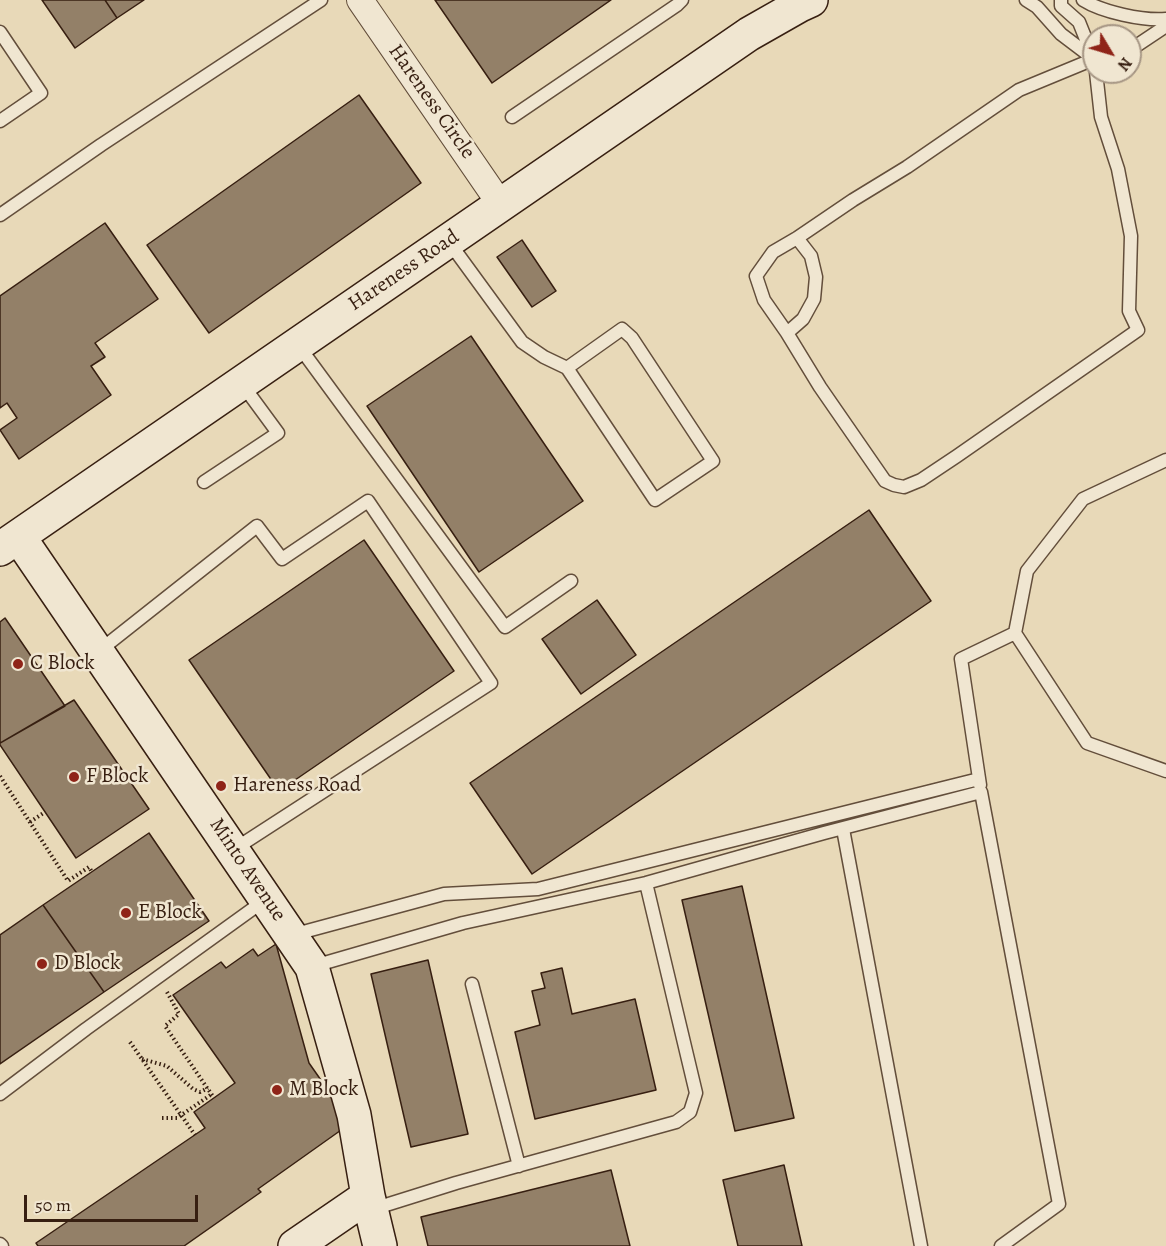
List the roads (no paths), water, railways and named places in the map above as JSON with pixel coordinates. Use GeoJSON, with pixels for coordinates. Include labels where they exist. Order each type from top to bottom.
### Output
{"type":"FeatureCollection","features":[{"type":"Feature","properties":{"kind":"main road","name":"Hareness Road"},"geometry":{"type":"LineString","coordinates":[[9,543],[749,34],[802,2]]}},
{"type":"Feature","properties":{"kind":"main road","name":"Minto Avenue"},"geometry":{"type":"LineString","coordinates":[[9,543],[98,652],[312,967],[354,1115],[380,1246]]}},
{"type":"Feature","properties":{"kind":"main road"},"geometry":{"type":"LineString","coordinates":[[295,1246],[370,1203]]}},
{"type":"Feature","properties":{"kind":"street","name":"Hareness Circle"},"geometry":{"type":"LineString","coordinates":[[360,0],[501,205]]}},
{"type":"Feature","properties":{"kind":"lane"},"geometry":{"type":"LineString","coordinates":[[0,215],[101,145],[321,0]]}},
{"type":"Feature","properties":{"kind":"lane"},"geometry":{"type":"LineString","coordinates":[[512,117],[682,0]]}},
{"type":"Feature","properties":{"kind":"lane"},"geometry":{"type":"LineString","coordinates":[[1026,0],[1043,13],[1061,34],[1082,50]]}},
{"type":"Feature","properties":{"kind":"lane"},"geometry":{"type":"LineString","coordinates":[[1061,0],[1061,6],[1079,22],[1082,29]]}},
{"type":"Feature","properties":{"kind":"lane"},"geometry":{"type":"LineString","coordinates":[[1083,0],[1091,5],[1135,17],[1166,19]]}},
{"type":"Feature","properties":{"kind":"lane"},"geometry":{"type":"LineString","coordinates":[[1142,42],[1166,26]]}},
{"type":"Feature","properties":{"kind":"lane"},"geometry":{"type":"LineString","coordinates":[[0,32],[41,93],[0,121]]}},
{"type":"Feature","properties":{"kind":"lane"},"geometry":{"type":"LineString","coordinates":[[1082,64],[1019,90],[907,167],[773,252],[756,276],[764,300],[885,481],[904,487],[921,480],[1138,330],[1130,311],[1131,236],[1118,169],[1101,117],[1097,84]]}},
{"type":"Feature","properties":{"kind":"lane"},"geometry":{"type":"LineString","coordinates":[[787,333],[804,319],[814,299],[816,277],[810,256],[797,238]]}},
{"type":"Feature","properties":{"kind":"lane"},"geometry":{"type":"LineString","coordinates":[[448,241],[522,342],[544,357],[567,368],[655,500],[713,461],[632,338],[622,329],[567,368]]}},
{"type":"Feature","properties":{"kind":"lane"},"geometry":{"type":"LineString","coordinates":[[297,344],[505,627],[572,581]]}},
{"type":"Feature","properties":{"kind":"lane"},"geometry":{"type":"LineString","coordinates":[[204,482],[278,433],[242,383]]}},
{"type":"Feature","properties":{"kind":"lane"},"geometry":{"type":"LineString","coordinates":[[1166,460],[1083,499],[1027,571],[1015,633],[1087,743],[1166,771]]}},
{"type":"Feature","properties":{"kind":"lane"},"geometry":{"type":"LineString","coordinates":[[98,652],[257,526],[282,559],[368,501],[491,683],[233,850]]}},
{"type":"Feature","properties":{"kind":"lane"},"geometry":{"type":"LineString","coordinates":[[1000,1246],[1059,1204],[981,792],[961,659],[1015,633]]}},
{"type":"Feature","properties":{"kind":"lane"},"geometry":{"type":"LineString","coordinates":[[291,935],[444,894],[538,890],[979,779]]}},
{"type":"Feature","properties":{"kind":"lane"},"geometry":{"type":"LineString","coordinates":[[312,967],[463,923],[646,883],[981,792]]}},
{"type":"Feature","properties":{"kind":"lane"},"geometry":{"type":"LineString","coordinates":[[843,829],[921,1246]]}},
{"type":"Feature","properties":{"kind":"lane"},"geometry":{"type":"LineString","coordinates":[[370,1203],[456,1183],[676,1122],[690,1112],[696,1093],[646,883]]}},
{"type":"Feature","properties":{"kind":"lane"},"geometry":{"type":"LineString","coordinates":[[0,1094],[266,899]]}},
{"type":"Feature","properties":{"kind":"lane"},"geometry":{"type":"LineString","coordinates":[[472,984],[519,1166]]}},
{"type":"Feature","properties":{"kind":"place","name":"C Block"},"geometry":{"type":"Point","coordinates":[18,664]}},
{"type":"Feature","properties":{"kind":"place","name":"F Block"},"geometry":{"type":"Point","coordinates":[74,777]}},
{"type":"Feature","properties":{"kind":"place","name":"Hareness Road"},"geometry":{"type":"Point","coordinates":[221,786]}},
{"type":"Feature","properties":{"kind":"place","name":"E Block"},"geometry":{"type":"Point","coordinates":[126,913]}},
{"type":"Feature","properties":{"kind":"place","name":"D Block"},"geometry":{"type":"Point","coordinates":[42,964]}},
{"type":"Feature","properties":{"kind":"place","name":"M Block"},"geometry":{"type":"Point","coordinates":[277,1090]}}]}
